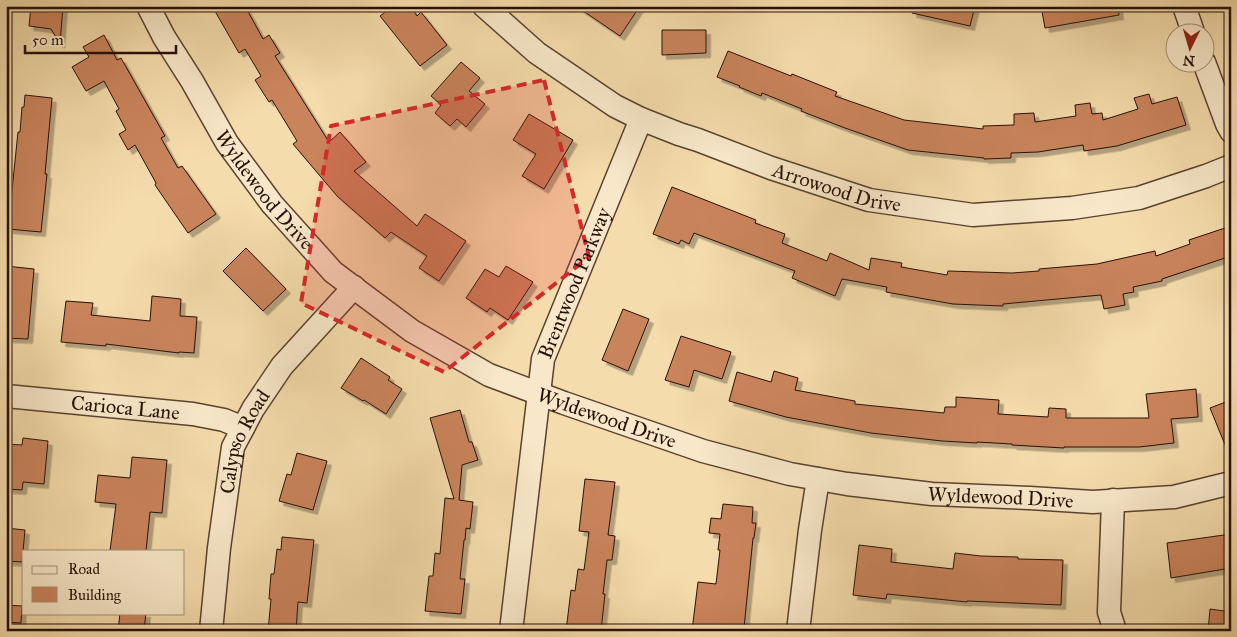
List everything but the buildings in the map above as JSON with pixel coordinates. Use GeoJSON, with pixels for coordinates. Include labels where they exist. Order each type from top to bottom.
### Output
{"type":"FeatureCollection","features":[{"type":"Feature","properties":{"kind":"street","name":"Wyldewood Drive"},"geometry":{"type":"LineString","coordinates":[[148,6],[164,37],[192,81],[227,143],[272,204],[333,272],[412,331],[489,375],[703,451],[790,474],[848,484],[932,494],[1093,502],[1174,497],[1231,483]]}},
{"type":"Feature","properties":{"kind":"street","name":"Arrowood Drive"},"geometry":{"type":"LineString","coordinates":[[484,6],[537,54],[615,106],[679,134],[771,168],[869,200],[973,215],[1072,208],[1139,198],[1231,166]]}},
{"type":"Feature","properties":{"kind":"street"},"geometry":{"type":"LineString","coordinates":[[1184,6],[1190,22]]}},
{"type":"Feature","properties":{"kind":"street"},"geometry":{"type":"LineString","coordinates":[[1208,72],[1231,131]]}},
{"type":"Feature","properties":{"kind":"street","name":"Brentwood Parkway"},"geometry":{"type":"LineString","coordinates":[[511,631],[543,359],[641,119]]}},
{"type":"Feature","properties":{"kind":"street","name":"Calypso Road"},"geometry":{"type":"LineString","coordinates":[[210,631],[233,447],[253,409],[282,366],[354,288]]}},
{"type":"Feature","properties":{"kind":"street","name":"Carioca Lane"},"geometry":{"type":"LineString","coordinates":[[6,396],[194,414],[224,420],[243,428]]}},
{"type":"Feature","properties":{"kind":"street"},"geometry":{"type":"LineString","coordinates":[[798,631],[818,479]]}},
{"type":"Feature","properties":{"kind":"street"},"geometry":{"type":"LineString","coordinates":[[1113,500],[1109,612],[1115,631]]}},
{"type":"Feature","properties":{"kind":"highlighted area"},"geometry":{"type":"Polygon","coordinates":[[[544,80],[589,257],[444,372],[301,303],[331,126],[544,80]]]}}]}
